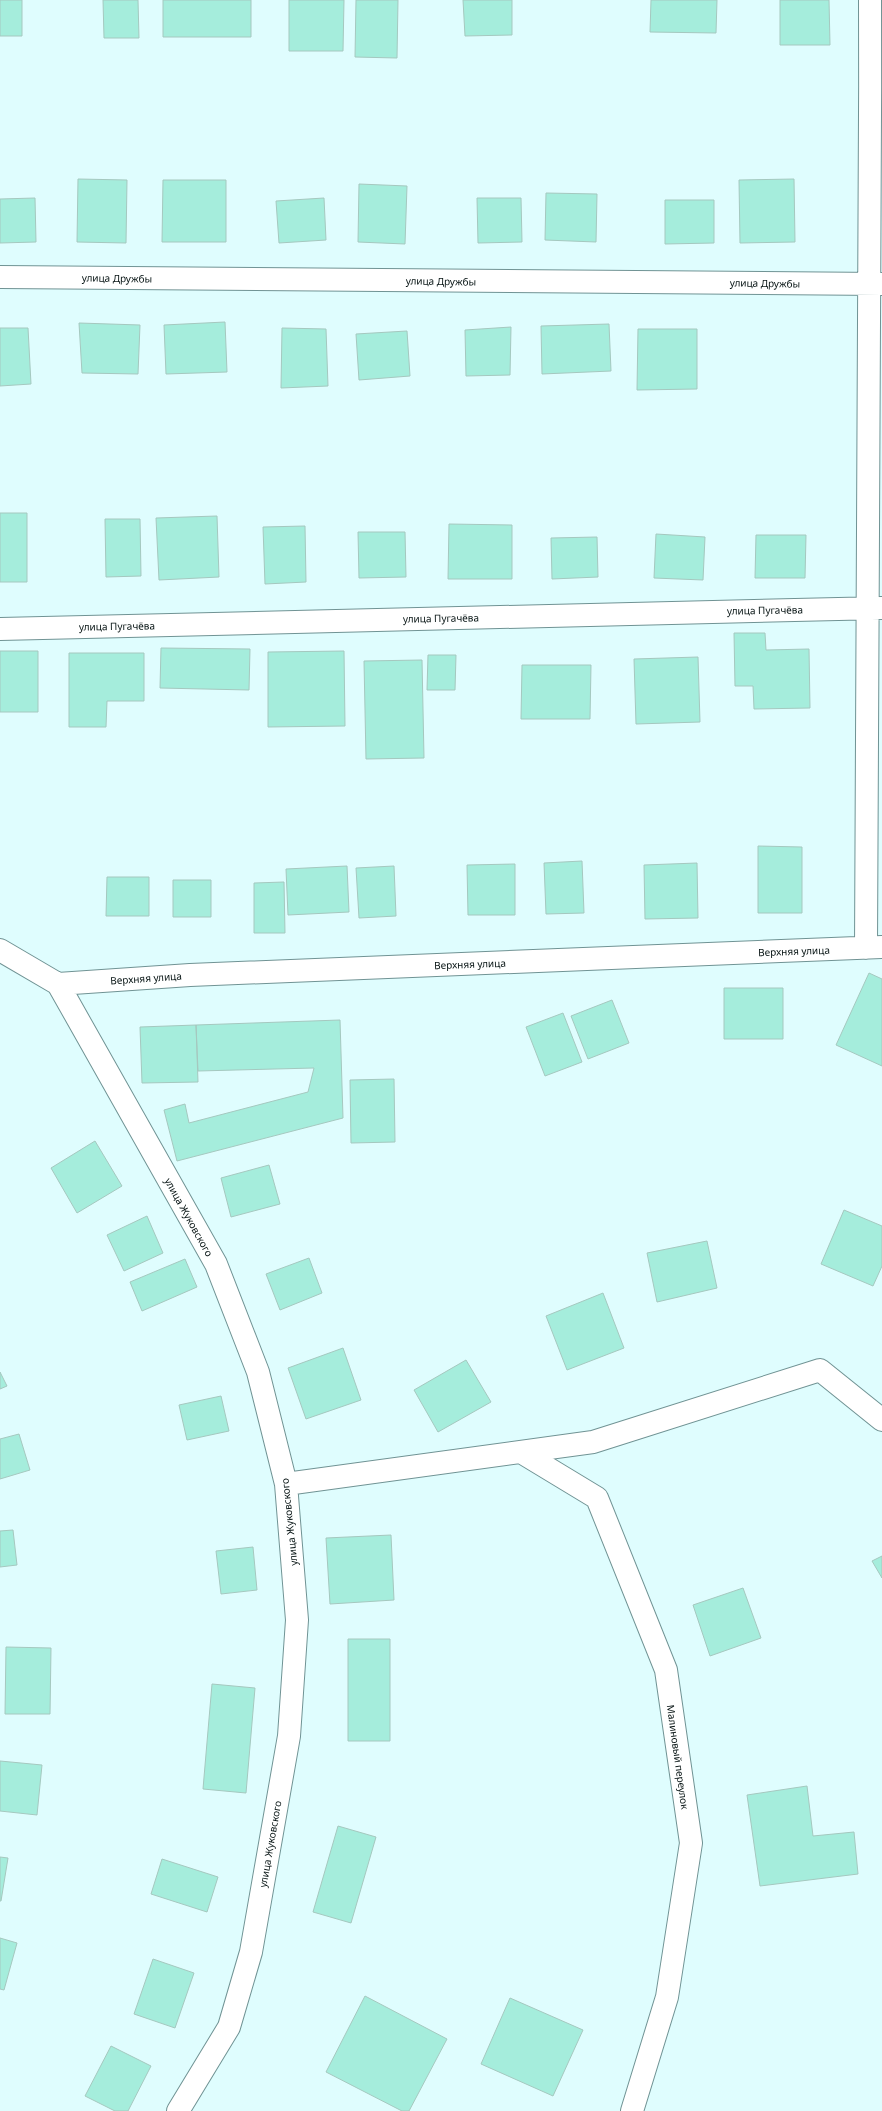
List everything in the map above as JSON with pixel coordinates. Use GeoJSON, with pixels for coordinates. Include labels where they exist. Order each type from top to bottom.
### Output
{"type":"FeatureCollection","features":[{"type":"Feature","properties":{"kind":"street"},"geometry":{"type":"LineString","coordinates":[[870,0],[877,284],[874,607],[874,948]]}},
{"type":"Feature","properties":{"kind":"street","name":"улица Дружбы"},"geometry":{"type":"LineString","coordinates":[[0,277],[877,284]]}},
{"type":"Feature","properties":{"kind":"street","name":"улица Пугачёва"},"geometry":{"type":"LineString","coordinates":[[0,629],[874,607]]}},
{"type":"Feature","properties":{"kind":"street","name":"Верхняя улица"},"geometry":{"type":"LineString","coordinates":[[58,984],[190,975],[874,948]]}},
{"type":"Feature","properties":{"kind":"street"},"geometry":{"type":"LineString","coordinates":[[0,950],[58,984]]}},
{"type":"Feature","properties":{"kind":"street","name":"улица Жуковского"},"geometry":{"type":"LineString","coordinates":[[58,984],[216,1264],[258,1372],[286,1484],[297,1620],[288,1744],[251,1952],[229,2027],[178,2111]]}},
{"type":"Feature","properties":{"kind":"street"},"geometry":{"type":"LineString","coordinates":[[286,1484],[593,1442],[820,1370],[882,1420]]}},
{"type":"Feature","properties":{"kind":"street","name":"Малиновый переулок"},"geometry":{"type":"LineString","coordinates":[[521,1452],[597,1498],[666,1670],[691,1843],[667,1997],[632,2111]]}},
{"type":"Feature","properties":{"kind":"building"},"geometry":{"type":"Polygon","coordinates":[[[0,0],[22,0],[22,36],[0,36],[0,0]]]}},
{"type":"Feature","properties":{"kind":"building"},"geometry":{"type":"Polygon","coordinates":[[[103,0],[138,0],[139,38],[104,38],[103,0]]]}},
{"type":"Feature","properties":{"kind":"building"},"geometry":{"type":"Polygon","coordinates":[[[163,0],[251,0],[251,37],[163,37],[163,0]]]}},
{"type":"Feature","properties":{"kind":"building"},"geometry":{"type":"Polygon","coordinates":[[[289,0],[344,0],[343,51],[289,51],[289,0]]]}},
{"type":"Feature","properties":{"kind":"building"},"geometry":{"type":"Polygon","coordinates":[[[356,0],[398,0],[397,58],[355,57],[356,0]]]}},
{"type":"Feature","properties":{"kind":"building"},"geometry":{"type":"Polygon","coordinates":[[[463,0],[512,0],[512,35],[465,36],[463,0]]]}},
{"type":"Feature","properties":{"kind":"building"},"geometry":{"type":"Polygon","coordinates":[[[651,0],[717,0],[716,33],[650,32],[651,0]]]}},
{"type":"Feature","properties":{"kind":"building"},"geometry":{"type":"Polygon","coordinates":[[[780,0],[829,0],[830,45],[780,45],[780,0]]]}},
{"type":"Feature","properties":{"kind":"building"},"geometry":{"type":"Polygon","coordinates":[[[78,179],[127,180],[126,243],[77,242],[78,179]]]}},
{"type":"Feature","properties":{"kind":"building"},"geometry":{"type":"Polygon","coordinates":[[[794,179],[795,242],[740,243],[739,180],[794,179]]]}},
{"type":"Feature","properties":{"kind":"building"},"geometry":{"type":"Polygon","coordinates":[[[163,180],[226,180],[226,242],[162,242],[163,180]]]}},
{"type":"Feature","properties":{"kind":"building"},"geometry":{"type":"Polygon","coordinates":[[[359,184],[407,186],[405,244],[358,242],[359,184]]]}},
{"type":"Feature","properties":{"kind":"building"},"geometry":{"type":"Polygon","coordinates":[[[546,193],[597,194],[596,242],[545,240],[546,193]]]}},
{"type":"Feature","properties":{"kind":"building"},"geometry":{"type":"Polygon","coordinates":[[[35,198],[36,242],[0,243],[0,199],[35,198]]]}},
{"type":"Feature","properties":{"kind":"building"},"geometry":{"type":"Polygon","coordinates":[[[324,198],[326,240],[279,243],[276,201],[324,198]]]}},
{"type":"Feature","properties":{"kind":"building"},"geometry":{"type":"Polygon","coordinates":[[[477,198],[521,198],[522,242],[478,243],[477,198]]]}},
{"type":"Feature","properties":{"kind":"building"},"geometry":{"type":"Polygon","coordinates":[[[665,200],[714,200],[714,243],[665,244],[665,200]]]}},
{"type":"Feature","properties":{"kind":"building"},"geometry":{"type":"Polygon","coordinates":[[[225,322],[227,372],[166,374],[164,325],[225,322]]]}},
{"type":"Feature","properties":{"kind":"building"},"geometry":{"type":"Polygon","coordinates":[[[79,323],[140,325],[138,374],[82,373],[79,323]]]}},
{"type":"Feature","properties":{"kind":"building"},"geometry":{"type":"Polygon","coordinates":[[[609,324],[611,371],[542,374],[541,326],[609,324]]]}},
{"type":"Feature","properties":{"kind":"building"},"geometry":{"type":"Polygon","coordinates":[[[511,327],[510,375],[466,376],[465,330],[511,327]]]}},
{"type":"Feature","properties":{"kind":"building"},"geometry":{"type":"Polygon","coordinates":[[[0,328],[28,328],[31,384],[0,386],[0,328]]]}},
{"type":"Feature","properties":{"kind":"building"},"geometry":{"type":"Polygon","coordinates":[[[282,328],[326,329],[328,386],[281,388],[282,328]]]}},
{"type":"Feature","properties":{"kind":"building"},"geometry":{"type":"Polygon","coordinates":[[[638,329],[697,329],[697,389],[637,390],[638,329]]]}},
{"type":"Feature","properties":{"kind":"building"},"geometry":{"type":"Polygon","coordinates":[[[407,331],[410,376],[359,380],[356,334],[407,331]]]}},
{"type":"Feature","properties":{"kind":"building"},"geometry":{"type":"Polygon","coordinates":[[[0,513],[27,513],[27,582],[0,582],[0,513]]]}},
{"type":"Feature","properties":{"kind":"building"},"geometry":{"type":"Polygon","coordinates":[[[217,516],[219,577],[159,580],[156,518],[217,516]]]}},
{"type":"Feature","properties":{"kind":"building"},"geometry":{"type":"Polygon","coordinates":[[[105,519],[140,519],[141,576],[106,577],[105,519]]]}},
{"type":"Feature","properties":{"kind":"building"},"geometry":{"type":"Polygon","coordinates":[[[449,524],[512,525],[512,579],[448,579],[449,524]]]}},
{"type":"Feature","properties":{"kind":"building"},"geometry":{"type":"Polygon","coordinates":[[[305,526],[306,582],[265,584],[263,527],[305,526]]]}},
{"type":"Feature","properties":{"kind":"building"},"geometry":{"type":"Polygon","coordinates":[[[358,532],[405,532],[406,577],[359,578],[358,532]]]}},
{"type":"Feature","properties":{"kind":"building"},"geometry":{"type":"Polygon","coordinates":[[[656,534],[705,537],[703,580],[654,578],[656,534]]]}},
{"type":"Feature","properties":{"kind":"building"},"geometry":{"type":"Polygon","coordinates":[[[756,535],[806,535],[805,578],[755,578],[756,535]]]}},
{"type":"Feature","properties":{"kind":"building"},"geometry":{"type":"Polygon","coordinates":[[[597,537],[598,577],[552,579],[551,538],[597,537]]]}},
{"type":"Feature","properties":{"kind":"building"},"geometry":{"type":"Polygon","coordinates":[[[734,633],[765,633],[766,650],[809,649],[810,708],[754,709],[753,686],[735,686],[734,633]]]}},
{"type":"Feature","properties":{"kind":"building"},"geometry":{"type":"Polygon","coordinates":[[[161,648],[250,649],[249,690],[160,688],[161,648]]]}},
{"type":"Feature","properties":{"kind":"building"},"geometry":{"type":"Polygon","coordinates":[[[0,651],[38,651],[38,712],[0,712],[0,651]]]}},
{"type":"Feature","properties":{"kind":"building"},"geometry":{"type":"Polygon","coordinates":[[[344,651],[345,726],[268,727],[268,652],[344,651]]]}},
{"type":"Feature","properties":{"kind":"building"},"geometry":{"type":"Polygon","coordinates":[[[69,653],[144,653],[144,701],[107,701],[106,727],[69,727],[69,653]]]}},
{"type":"Feature","properties":{"kind":"building"},"geometry":{"type":"Polygon","coordinates":[[[428,655],[456,655],[455,690],[427,690],[428,655]]]}},
{"type":"Feature","properties":{"kind":"building"},"geometry":{"type":"Polygon","coordinates":[[[698,657],[700,722],[636,724],[634,659],[698,657]]]}},
{"type":"Feature","properties":{"kind":"building"},"geometry":{"type":"Polygon","coordinates":[[[422,660],[424,758],[366,759],[364,661],[422,660]]]}},
{"type":"Feature","properties":{"kind":"building"},"geometry":{"type":"Polygon","coordinates":[[[522,665],[591,665],[590,719],[521,719],[522,665]]]}},
{"type":"Feature","properties":{"kind":"building"},"geometry":{"type":"Polygon","coordinates":[[[758,846],[802,847],[802,913],[758,913],[758,846]]]}},
{"type":"Feature","properties":{"kind":"building"},"geometry":{"type":"Polygon","coordinates":[[[582,861],[584,913],[546,914],[544,863],[582,861]]]}},
{"type":"Feature","properties":{"kind":"building"},"geometry":{"type":"Polygon","coordinates":[[[697,863],[698,918],[645,919],[644,865],[697,863]]]}},
{"type":"Feature","properties":{"kind":"building"},"geometry":{"type":"Polygon","coordinates":[[[515,864],[515,915],[468,915],[467,865],[515,864]]]}},
{"type":"Feature","properties":{"kind":"building"},"geometry":{"type":"Polygon","coordinates":[[[347,866],[349,912],[288,915],[286,869],[347,866]]]}},
{"type":"Feature","properties":{"kind":"building"},"geometry":{"type":"Polygon","coordinates":[[[394,866],[396,916],[359,918],[356,868],[394,866]]]}},
{"type":"Feature","properties":{"kind":"building"},"geometry":{"type":"Polygon","coordinates":[[[107,877],[149,877],[149,916],[106,916],[107,877]]]}},
{"type":"Feature","properties":{"kind":"building"},"geometry":{"type":"Polygon","coordinates":[[[173,880],[211,880],[211,917],[173,917],[173,880]]]}},
{"type":"Feature","properties":{"kind":"building"},"geometry":{"type":"Polygon","coordinates":[[[284,882],[285,933],[254,933],[254,883],[284,882]]]}},
{"type":"Feature","properties":{"kind":"building"},"geometry":{"type":"Polygon","coordinates":[[[869,973],[882,979],[882,1066],[836,1045],[869,973]]]}},
{"type":"Feature","properties":{"kind":"building"},"geometry":{"type":"Polygon","coordinates":[[[724,988],[783,988],[783,1039],[724,1039],[724,988]]]}},
{"type":"Feature","properties":{"kind":"building"},"geometry":{"type":"Polygon","coordinates":[[[612,1000],[629,1043],[588,1059],[571,1016],[612,1000]]]}},
{"type":"Feature","properties":{"kind":"building"},"geometry":{"type":"Polygon","coordinates":[[[563,1013],[582,1062],[545,1076],[526,1027],[563,1013]]]}},
{"type":"Feature","properties":{"kind":"building"},"geometry":{"type":"Polygon","coordinates":[[[340,1020],[343,1118],[177,1161],[164,1110],[185,1104],[189,1123],[308,1092],[314,1068],[198,1071],[196,1025],[340,1020]]]}},
{"type":"Feature","properties":{"kind":"building"},"geometry":{"type":"Polygon","coordinates":[[[196,1025],[198,1082],[142,1083],[140,1027],[196,1025]]]}},
{"type":"Feature","properties":{"kind":"building"},"geometry":{"type":"Polygon","coordinates":[[[394,1079],[395,1142],[351,1143],[350,1080],[394,1079]]]}},
{"type":"Feature","properties":{"kind":"building"},"geometry":{"type":"Polygon","coordinates":[[[95,1141],[122,1186],[77,1213],[51,1168],[95,1141]]]}},
{"type":"Feature","properties":{"kind":"building"},"geometry":{"type":"Polygon","coordinates":[[[269,1165],[280,1204],[231,1217],[221,1178],[269,1165]]]}},
{"type":"Feature","properties":{"kind":"building"},"geometry":{"type":"Polygon","coordinates":[[[844,1210],[882,1226],[882,1266],[873,1286],[821,1264],[844,1210]]]}},
{"type":"Feature","properties":{"kind":"building"},"geometry":{"type":"Polygon","coordinates":[[[147,1216],[163,1253],[124,1271],[107,1235],[147,1216]]]}},
{"type":"Feature","properties":{"kind":"building"},"geometry":{"type":"Polygon","coordinates":[[[707,1241],[717,1288],[657,1302],[647,1253],[707,1241]]]}},
{"type":"Feature","properties":{"kind":"building"},"geometry":{"type":"Polygon","coordinates":[[[309,1258],[322,1293],[280,1310],[266,1274],[309,1258]]]}},
{"type":"Feature","properties":{"kind":"building"},"geometry":{"type":"Polygon","coordinates":[[[185,1259],[197,1287],[142,1311],[130,1282],[185,1259]]]}},
{"type":"Feature","properties":{"kind":"building"},"geometry":{"type":"Polygon","coordinates":[[[603,1293],[624,1348],[567,1370],[546,1316],[603,1293]]]}},
{"type":"Feature","properties":{"kind":"building"},"geometry":{"type":"Polygon","coordinates":[[[343,1348],[361,1400],[306,1419],[288,1368],[343,1348]]]}},
{"type":"Feature","properties":{"kind":"building"},"geometry":{"type":"Polygon","coordinates":[[[466,1360],[491,1402],[438,1432],[414,1390],[466,1360]]]}},
{"type":"Feature","properties":{"kind":"building"},"geometry":{"type":"Polygon","coordinates":[[[0,1372],[7,1386],[0,1389],[0,1372]]]}},
{"type":"Feature","properties":{"kind":"building"},"geometry":{"type":"Polygon","coordinates":[[[221,1396],[229,1431],[187,1440],[179,1405],[221,1396]]]}},
{"type":"Feature","properties":{"kind":"building"},"geometry":{"type":"Polygon","coordinates":[[[19,1434],[30,1470],[0,1479],[0,1439],[19,1434]]]}},
{"type":"Feature","properties":{"kind":"building"},"geometry":{"type":"Polygon","coordinates":[[[13,1530],[17,1565],[0,1567],[0,1531],[13,1530]]]}},
{"type":"Feature","properties":{"kind":"building"},"geometry":{"type":"Polygon","coordinates":[[[391,1535],[394,1600],[330,1604],[326,1538],[391,1535]]]}},
{"type":"Feature","properties":{"kind":"building"},"geometry":{"type":"Polygon","coordinates":[[[253,1547],[257,1590],[221,1594],[216,1551],[253,1547]]]}},
{"type":"Feature","properties":{"kind":"building"},"geometry":{"type":"Polygon","coordinates":[[[882,1556],[882,1578],[872,1561],[882,1556]]]}},
{"type":"Feature","properties":{"kind":"building"},"geometry":{"type":"Polygon","coordinates":[[[743,1588],[761,1638],[710,1656],[693,1605],[743,1588]]]}},
{"type":"Feature","properties":{"kind":"building"},"geometry":{"type":"Polygon","coordinates":[[[348,1639],[390,1639],[390,1741],[348,1741],[348,1639]]]}},
{"type":"Feature","properties":{"kind":"building"},"geometry":{"type":"Polygon","coordinates":[[[6,1647],[51,1648],[50,1714],[5,1714],[6,1647]]]}},
{"type":"Feature","properties":{"kind":"building"},"geometry":{"type":"Polygon","coordinates":[[[212,1684],[255,1688],[246,1793],[203,1789],[212,1684]]]}},
{"type":"Feature","properties":{"kind":"building"},"geometry":{"type":"Polygon","coordinates":[[[0,1761],[42,1765],[37,1815],[0,1811],[0,1761]]]}},
{"type":"Feature","properties":{"kind":"building"},"geometry":{"type":"Polygon","coordinates":[[[807,1786],[813,1836],[854,1832],[858,1874],[760,1886],[747,1795],[807,1786]]]}},
{"type":"Feature","properties":{"kind":"building"},"geometry":{"type":"Polygon","coordinates":[[[338,1826],[376,1837],[351,1923],[313,1912],[338,1826]]]}},
{"type":"Feature","properties":{"kind":"building"},"geometry":{"type":"Polygon","coordinates":[[[0,1857],[8,1858],[1,1901],[0,1901],[0,1857]]]}},
{"type":"Feature","properties":{"kind":"building"},"geometry":{"type":"Polygon","coordinates":[[[162,1859],[218,1877],[207,1912],[151,1894],[162,1859]]]}},
{"type":"Feature","properties":{"kind":"building"},"geometry":{"type":"Polygon","coordinates":[[[0,1938],[17,1943],[4,1990],[0,1989],[0,1938]]]}},
{"type":"Feature","properties":{"kind":"building"},"geometry":{"type":"Polygon","coordinates":[[[153,1959],[194,1973],[175,2028],[134,2014],[153,1959]]]}},
{"type":"Feature","properties":{"kind":"building"},"geometry":{"type":"Polygon","coordinates":[[[365,1996],[447,2039],[409,2111],[402,2111],[326,2072],[365,1996]]]}},
{"type":"Feature","properties":{"kind":"building"},"geometry":{"type":"Polygon","coordinates":[[[510,1998],[583,2030],[553,2096],[481,2064],[510,1998]]]}},
{"type":"Feature","properties":{"kind":"building"},"geometry":{"type":"Polygon","coordinates":[[[111,2046],[151,2066],[128,2111],[115,2111],[85,2096],[111,2046]]]}}]}
